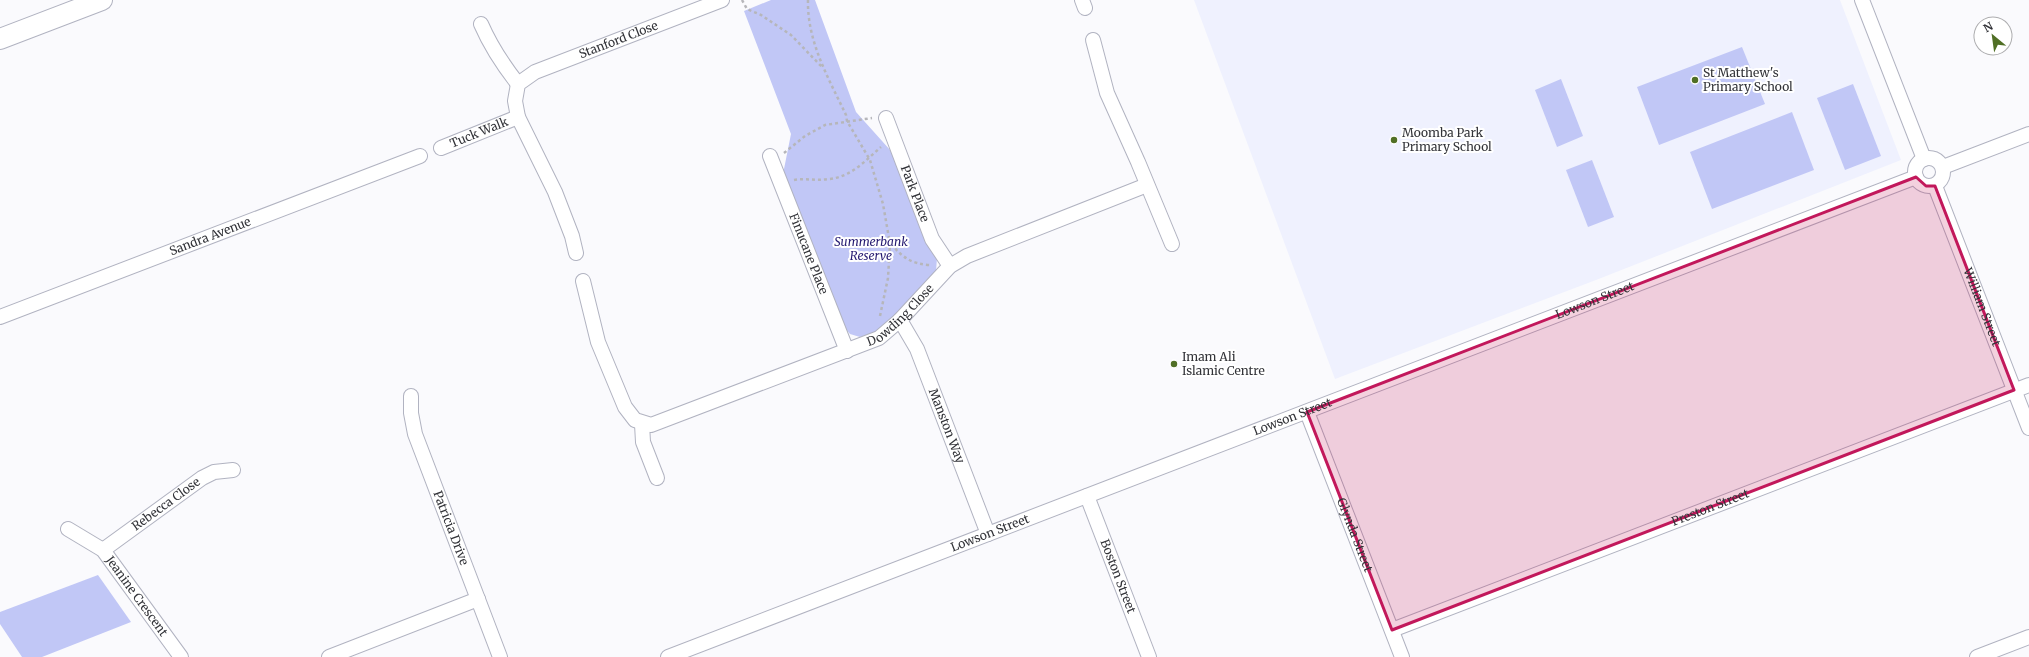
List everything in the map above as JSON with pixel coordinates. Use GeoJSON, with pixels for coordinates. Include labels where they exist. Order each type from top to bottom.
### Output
{"type":"FeatureCollection","features":[{"type":"Feature","properties":{"kind":"street"},"geometry":{"type":"LineString","coordinates":[[0,40],[102,0]]}},
{"type":"Feature","properties":{"kind":"street","name":"Stanford Close"},"geometry":{"type":"LineString","coordinates":[[518,84],[534,72],[722,0]]}},
{"type":"Feature","properties":{"kind":"street"},"geometry":{"type":"LineString","coordinates":[[1862,0],[1924,159]]}},
{"type":"Feature","properties":{"kind":"street"},"geometry":{"type":"LineString","coordinates":[[481,24],[490,45],[502,64],[518,84],[515,101],[518,117],[555,192],[572,236],[576,253]]}},
{"type":"Feature","properties":{"kind":"street"},"geometry":{"type":"LineString","coordinates":[[1093,40],[1107,93],[1172,244]]}},
{"type":"Feature","properties":{"kind":"street","name":"Tuck Walk"},"geometry":{"type":"LineString","coordinates":[[441,148],[518,117]]}},
{"type":"Feature","properties":{"kind":"street","name":"Park Place"},"geometry":{"type":"LineString","coordinates":[[886,118],[932,239],[950,266]]}},
{"type":"Feature","properties":{"kind":"street"},"geometry":{"type":"LineString","coordinates":[[1943,167],[2029,134]]}},
{"type":"Feature","properties":{"kind":"street","name":"Sandra Avenue"},"geometry":{"type":"LineString","coordinates":[[0,317],[420,156]]}},
{"type":"Feature","properties":{"kind":"street","name":"Finucane Place"},"geometry":{"type":"LineString","coordinates":[[771,158],[847,351]]}},
{"type":"Feature","properties":{"kind":"street"},"geometry":{"type":"LineString","coordinates":[[1924,159],[1933,159],[1943,167],[1944,171],[1942,180],[1935,186],[1926,186],[1918,181],[1916,177],[1915,169],[1924,159]]}},
{"type":"Feature","properties":{"kind":"street","name":"Lowson Street"},"geometry":{"type":"LineString","coordinates":[[668,657],[1916,177]]}},
{"type":"Feature","properties":{"kind":"street","name":"Dowding Close"},"geometry":{"type":"LineString","coordinates":[[642,424],[658,424],[879,338],[900,320],[950,266],[967,256],[1147,185]]}},
{"type":"Feature","properties":{"kind":"street","name":"William Street"},"geometry":{"type":"LineString","coordinates":[[1935,186],[2029,428]]}},
{"type":"Feature","properties":{"kind":"street"},"geometry":{"type":"LineString","coordinates":[[583,281],[598,342],[608,369],[630,414],[642,424],[643,442],[657,478]]}},
{"type":"Feature","properties":{"kind":"street","name":"Manston Way"},"geometry":{"type":"LineString","coordinates":[[900,320],[917,350],[988,534]]}},
{"type":"Feature","properties":{"kind":"street","name":"Preston Street"},"geometry":{"type":"LineString","coordinates":[[1392,630],[2029,385]]}},
{"type":"Feature","properties":{"kind":"street","name":"Patricia Drive"},"geometry":{"type":"LineString","coordinates":[[411,396],[411,413],[415,434],[500,657]]}},
{"type":"Feature","properties":{"kind":"street","name":"Glynda Street"},"geometry":{"type":"LineString","coordinates":[[1308,412],[1402,657]]}},
{"type":"Feature","properties":{"kind":"street","name":"Rebecca Close"},"geometry":{"type":"LineString","coordinates":[[103,550],[202,478],[214,472],[233,470]]}},
{"type":"Feature","properties":{"kind":"street","name":"Boston Street"},"geometry":{"type":"LineString","coordinates":[[1087,496],[1149,657]]}},
{"type":"Feature","properties":{"kind":"street","name":"Jeanine Crescent"},"geometry":{"type":"LineString","coordinates":[[68,528],[103,550],[182,657]]}},
{"type":"Feature","properties":{"kind":"street"},"geometry":{"type":"LineString","coordinates":[[329,657],[478,599]]}},
{"type":"Feature","properties":{"kind":"street"},"geometry":{"type":"LineString","coordinates":[[1977,657],[2029,637]]}},
{"type":"Feature","properties":{"kind":"path"},"geometry":{"type":"LineString","coordinates":[[742,0],[747,9],[761,15],[791,34],[824,69]]}},
{"type":"Feature","properties":{"kind":"path"},"geometry":{"type":"LineString","coordinates":[[808,0],[812,31],[824,69],[846,115],[847,121],[869,159],[883,204],[890,244],[888,278],[880,320]]}},
{"type":"Feature","properties":{"kind":"path"},"geometry":{"type":"LineString","coordinates":[[771,158],[825,125],[847,121],[886,118]]}},
{"type":"Feature","properties":{"kind":"path"},"geometry":{"type":"LineString","coordinates":[[780,184],[796,179],[830,179],[842,176],[869,159],[880,148],[896,141]]}},
{"type":"Feature","properties":{"kind":"path"},"geometry":{"type":"LineString","coordinates":[[890,244],[902,256],[912,263],[932,265]]}},
{"type":"Feature","properties":{"kind":"highlighted area"},"geometry":{"type":"Polygon","coordinates":[[[1916,177],[1926,186],[1935,186],[2014,390],[1392,630],[1307,412],[1916,177]]]}},
{"type":"Feature","properties":{"kind":"shaded area"},"geometry":{"type":"Polygon","coordinates":[[[1194,0],[1840,0],[1901,160],[1596,280],[1335,379],[1194,0]]]}},
{"type":"Feature","properties":{"kind":"green space","name":"Summerbank Reserve"},"geometry":{"type":"Polygon","coordinates":[[[771,0],[815,0],[856,112],[891,151],[926,241],[937,257],[936,272],[892,320],[879,331],[860,337],[850,334],[844,327],[783,174],[791,134],[744,11],[771,0]]]}},
{"type":"Feature","properties":{"kind":"green space"},"geometry":{"type":"Polygon","coordinates":[[[1742,47],[1765,104],[1659,145],[1637,87],[1742,47]]]}},
{"type":"Feature","properties":{"kind":"green space"},"geometry":{"type":"Polygon","coordinates":[[[1561,79],[1583,136],[1557,147],[1535,90],[1561,79]]]}},
{"type":"Feature","properties":{"kind":"green space"},"geometry":{"type":"Polygon","coordinates":[[[1853,84],[1881,156],[1845,170],[1817,98],[1853,84]]]}},
{"type":"Feature","properties":{"kind":"green space"},"geometry":{"type":"Polygon","coordinates":[[[1792,112],[1814,170],[1712,209],[1690,152],[1792,112]]]}},
{"type":"Feature","properties":{"kind":"green space"},"geometry":{"type":"Polygon","coordinates":[[[1592,160],[1614,217],[1588,227],[1566,170],[1592,160]]]}},
{"type":"Feature","properties":{"kind":"green space"},"geometry":{"type":"Polygon","coordinates":[[[98,575],[131,622],[42,657],[22,657],[0,624],[0,612],[98,575]]]}},
{"type":"Feature","properties":{"kind":"place","name":"St Matthew's Primary School"},"geometry":{"type":"Point","coordinates":[1695,80]}},
{"type":"Feature","properties":{"kind":"place","name":"Moomba Park Primary School"},"geometry":{"type":"Point","coordinates":[1394,140]}},
{"type":"Feature","properties":{"kind":"place","name":"Imam Ali Islamic Centre"},"geometry":{"type":"Point","coordinates":[1174,364]}}]}
